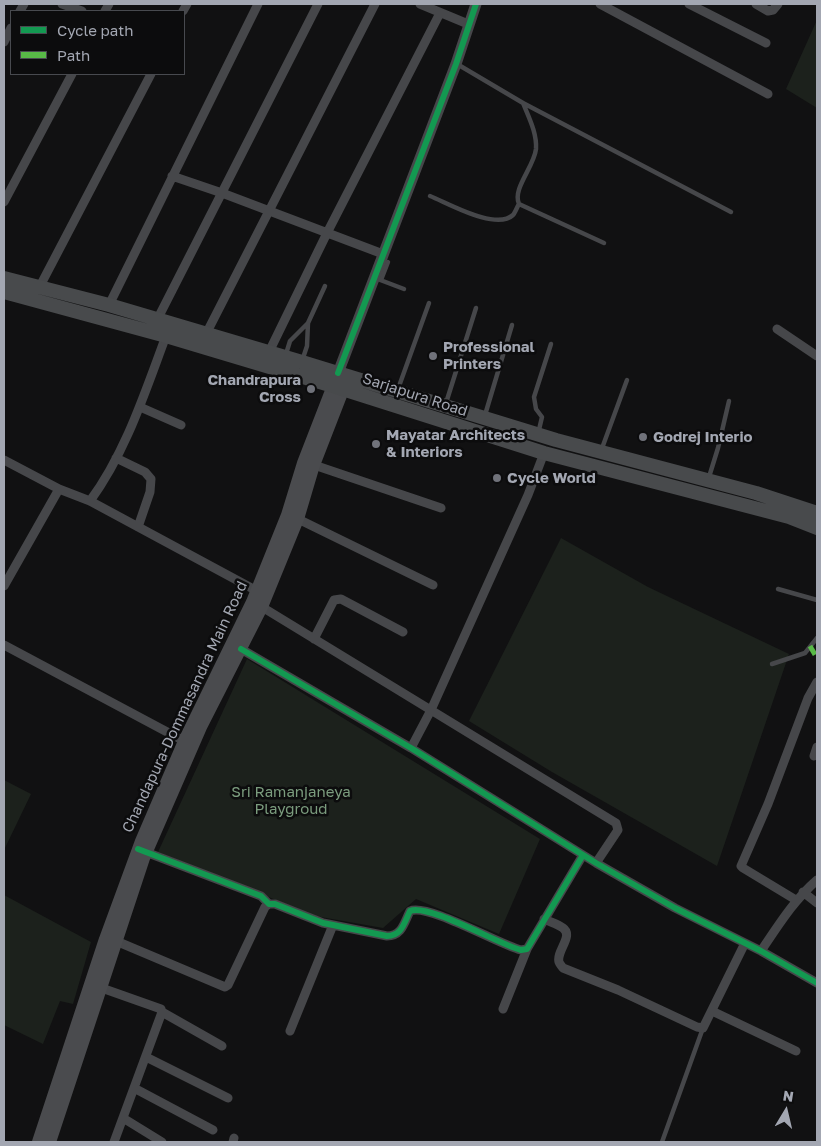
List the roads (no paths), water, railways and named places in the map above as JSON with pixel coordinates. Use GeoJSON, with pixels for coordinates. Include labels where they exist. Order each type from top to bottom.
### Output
{"type":"FeatureCollection","features":[{"type":"Feature","properties":{"kind":"main road","name":"Sarjapura Road"},"geometry":{"type":"LineString","coordinates":[[4,278],[109,305],[302,362],[341,381],[544,453],[789,517],[817,528]]}},
{"type":"Feature","properties":{"kind":"main road","name":"Sarjapura Road"},"geometry":{"type":"LineString","coordinates":[[4,292],[341,381],[397,392],[538,435],[756,493],[817,512]]}},
{"type":"Feature","properties":{"kind":"main road","name":"Chandapura-Dommasandra Main Road"},"geometry":{"type":"LineString","coordinates":[[53,1141],[96,986],[116,941],[142,850],[262,607],[298,519],[341,381]]}},
{"type":"Feature","properties":{"kind":"main road","name":"Chandapura-Dommasandra Main Road"},"geometry":{"type":"LineString","coordinates":[[38,1142],[96,986],[142,850],[184,741],[257,591],[287,515],[304,463],[341,381]]}},
{"type":"Feature","properties":{"kind":"street"},"geometry":{"type":"LineString","coordinates":[[62,4],[79,10]]}},
{"type":"Feature","properties":{"kind":"street"},"geometry":{"type":"LineString","coordinates":[[109,305],[258,4]]}},
{"type":"Feature","properties":{"kind":"street"},"geometry":{"type":"LineString","coordinates":[[158,320],[318,4]]}},
{"type":"Feature","properties":{"kind":"street"},"geometry":{"type":"LineString","coordinates":[[206,334],[375,4]]}},
{"type":"Feature","properties":{"kind":"street"},"geometry":{"type":"LineString","coordinates":[[420,4],[431,6],[440,13],[468,24]]}},
{"type":"Feature","properties":{"kind":"street"},"geometry":{"type":"LineString","coordinates":[[341,381],[476,4]]}},
{"type":"Feature","properties":{"kind":"street"},"geometry":{"type":"LineString","coordinates":[[600,4],[768,94]]}},
{"type":"Feature","properties":{"kind":"street"},"geometry":{"type":"LineString","coordinates":[[689,4],[700,6],[766,43]]}},
{"type":"Feature","properties":{"kind":"street"},"geometry":{"type":"LineString","coordinates":[[756,4],[768,11],[773,10],[778,4]]}},
{"type":"Feature","properties":{"kind":"street"},"geometry":{"type":"LineString","coordinates":[[269,352],[327,233],[440,13]]}},
{"type":"Feature","properties":{"kind":"street"},"geometry":{"type":"LineString","coordinates":[[4,42],[10,30]]}},
{"type":"Feature","properties":{"kind":"street"},"geometry":{"type":"LineString","coordinates":[[4,202],[71,75]]}},
{"type":"Feature","properties":{"kind":"street"},"geometry":{"type":"LineString","coordinates":[[39,288],[150,75]]}},
{"type":"Feature","properties":{"kind":"street"},"geometry":{"type":"LineString","coordinates":[[172,176],[270,211],[385,258]]}},
{"type":"Feature","properties":{"kind":"street"},"geometry":{"type":"LineString","coordinates":[[776,329],[817,356]]}},
{"type":"Feature","properties":{"kind":"street"},"geometry":{"type":"LineString","coordinates":[[90,501],[104,482],[140,407],[166,336]]}},
{"type":"Feature","properties":{"kind":"street"},"geometry":{"type":"LineString","coordinates":[[140,407],[181,425]]}},
{"type":"Feature","properties":{"kind":"street"},"geometry":{"type":"LineString","coordinates":[[410,748],[431,710],[528,495],[544,453]]}},
{"type":"Feature","properties":{"kind":"street"},"geometry":{"type":"LineString","coordinates":[[116,458],[145,472],[151,479],[150,492],[138,527]]}},
{"type":"Feature","properties":{"kind":"street"},"geometry":{"type":"LineString","coordinates":[[4,460],[59,489],[90,501],[257,591]]}},
{"type":"Feature","properties":{"kind":"street"},"geometry":{"type":"LineString","coordinates":[[314,465],[441,508]]}},
{"type":"Feature","properties":{"kind":"street"},"geometry":{"type":"LineString","coordinates":[[4,586],[59,489]]}},
{"type":"Feature","properties":{"kind":"street"},"geometry":{"type":"LineString","coordinates":[[298,519],[433,585]]}},
{"type":"Feature","properties":{"kind":"street"},"geometry":{"type":"LineString","coordinates":[[314,639],[334,600],[337,598],[402,632]]}},
{"type":"Feature","properties":{"kind":"street"},"geometry":{"type":"LineString","coordinates":[[262,607],[616,823],[618,830],[596,863]]}},
{"type":"Feature","properties":{"kind":"street"},"geometry":{"type":"LineString","coordinates":[[4,645],[184,741]]}},
{"type":"Feature","properties":{"kind":"street"},"geometry":{"type":"LineString","coordinates":[[241,649],[410,748],[596,863],[675,908],[761,951],[817,983]]}},
{"type":"Feature","properties":{"kind":"street"},"geometry":{"type":"LineString","coordinates":[[796,900],[741,866],[808,698],[817,682]]}},
{"type":"Feature","properties":{"kind":"street"},"geometry":{"type":"LineString","coordinates":[[142,850],[261,896],[269,904]]}},
{"type":"Feature","properties":{"kind":"street"},"geometry":{"type":"LineString","coordinates":[[503,1009],[526,950],[583,855]]}},
{"type":"Feature","properties":{"kind":"street"},"geometry":{"type":"LineString","coordinates":[[761,951],[796,900],[817,880]]}},
{"type":"Feature","properties":{"kind":"street"},"geometry":{"type":"LineString","coordinates":[[803,892],[817,902]]}},
{"type":"Feature","properties":{"kind":"street"},"geometry":{"type":"LineString","coordinates":[[116,941],[225,987],[228,985],[265,907],[269,904],[275,904],[324,923],[387,936],[393,936],[400,932],[410,911],[415,909],[440,916],[516,948],[526,950]]}},
{"type":"Feature","properties":{"kind":"street"},"geometry":{"type":"LineString","coordinates":[[544,920],[564,928],[566,932],[566,939],[559,957],[559,961],[564,968],[618,990],[697,1028],[703,1028],[745,944]]}},
{"type":"Feature","properties":{"kind":"street"},"geometry":{"type":"LineString","coordinates":[[290,1031],[333,925]]}},
{"type":"Feature","properties":{"kind":"street"},"geometry":{"type":"LineString","coordinates":[[96,986],[160,1009],[162,1012],[222,1046]]}},
{"type":"Feature","properties":{"kind":"street"},"geometry":{"type":"LineString","coordinates":[[712,1010],[796,1051]]}},
{"type":"Feature","properties":{"kind":"street"},"geometry":{"type":"LineString","coordinates":[[114,1142],[162,1012]]}},
{"type":"Feature","properties":{"kind":"street"},"geometry":{"type":"LineString","coordinates":[[146,1057],[228,1098]]}},
{"type":"Feature","properties":{"kind":"street"},"geometry":{"type":"LineString","coordinates":[[134,1088],[214,1130]]}},
{"type":"Feature","properties":{"kind":"street"},"geometry":{"type":"LineString","coordinates":[[123,1118],[162,1142]]}},
{"type":"Feature","properties":{"kind":"lane"},"geometry":{"type":"LineString","coordinates":[[456,64],[523,103],[731,212]]}},
{"type":"Feature","properties":{"kind":"lane"},"geometry":{"type":"LineString","coordinates":[[523,103],[536,139],[536,151],[533,163],[517,192],[516,199],[519,204],[604,243]]}},
{"type":"Feature","properties":{"kind":"lane"},"geometry":{"type":"LineString","coordinates":[[430,196],[483,219],[500,220],[513,215],[519,204]]}},
{"type":"Feature","properties":{"kind":"lane"},"geometry":{"type":"LineString","coordinates":[[378,279],[404,289]]}},
{"type":"Feature","properties":{"kind":"lane"},"geometry":{"type":"LineString","coordinates":[[285,357],[290,341],[308,323],[325,286]]}},
{"type":"Feature","properties":{"kind":"lane"},"geometry":{"type":"LineString","coordinates":[[397,392],[429,303]]}},
{"type":"Feature","properties":{"kind":"lane"},"geometry":{"type":"LineString","coordinates":[[445,407],[476,308]]}},
{"type":"Feature","properties":{"kind":"lane"},"geometry":{"type":"LineString","coordinates":[[302,362],[307,346],[308,323]]}},
{"type":"Feature","properties":{"kind":"lane"},"geometry":{"type":"LineString","coordinates":[[484,418],[512,325]]}},
{"type":"Feature","properties":{"kind":"lane"},"geometry":{"type":"LineString","coordinates":[[538,435],[542,417],[536,408],[534,397],[551,344]]}},
{"type":"Feature","properties":{"kind":"lane"},"geometry":{"type":"LineString","coordinates":[[601,452],[627,380]]}},
{"type":"Feature","properties":{"kind":"lane"},"geometry":{"type":"LineString","coordinates":[[708,481],[729,401]]}},
{"type":"Feature","properties":{"kind":"lane"},"geometry":{"type":"LineString","coordinates":[[778,589],[817,600]]}},
{"type":"Feature","properties":{"kind":"lane"},"geometry":{"type":"LineString","coordinates":[[772,664],[805,653],[817,638]]}},
{"type":"Feature","properties":{"kind":"lane"},"geometry":{"type":"LineString","coordinates":[[662,1142],[703,1028]]}},
{"type":"Feature","properties":{"kind":"place","name":"Professional Printers"},"geometry":{"type":"Point","coordinates":[433,356]}},
{"type":"Feature","properties":{"kind":"place","name":"Chandrapura Cross"},"geometry":{"type":"Point","coordinates":[311,389]}},
{"type":"Feature","properties":{"kind":"place","name":"Godrej Interio"},"geometry":{"type":"Point","coordinates":[643,437]}},
{"type":"Feature","properties":{"kind":"place","name":"Mayatar Architects & Interiors"},"geometry":{"type":"Point","coordinates":[376,444]}},
{"type":"Feature","properties":{"kind":"place","name":"Cycle World"},"geometry":{"type":"Point","coordinates":[497,478]}},
{"type":"Feature","properties":{"kind":"park label","name":"Sri Ramanjaneya Playgroud"},"geometry":{"type":"Point","coordinates":[291,800]}}]}
